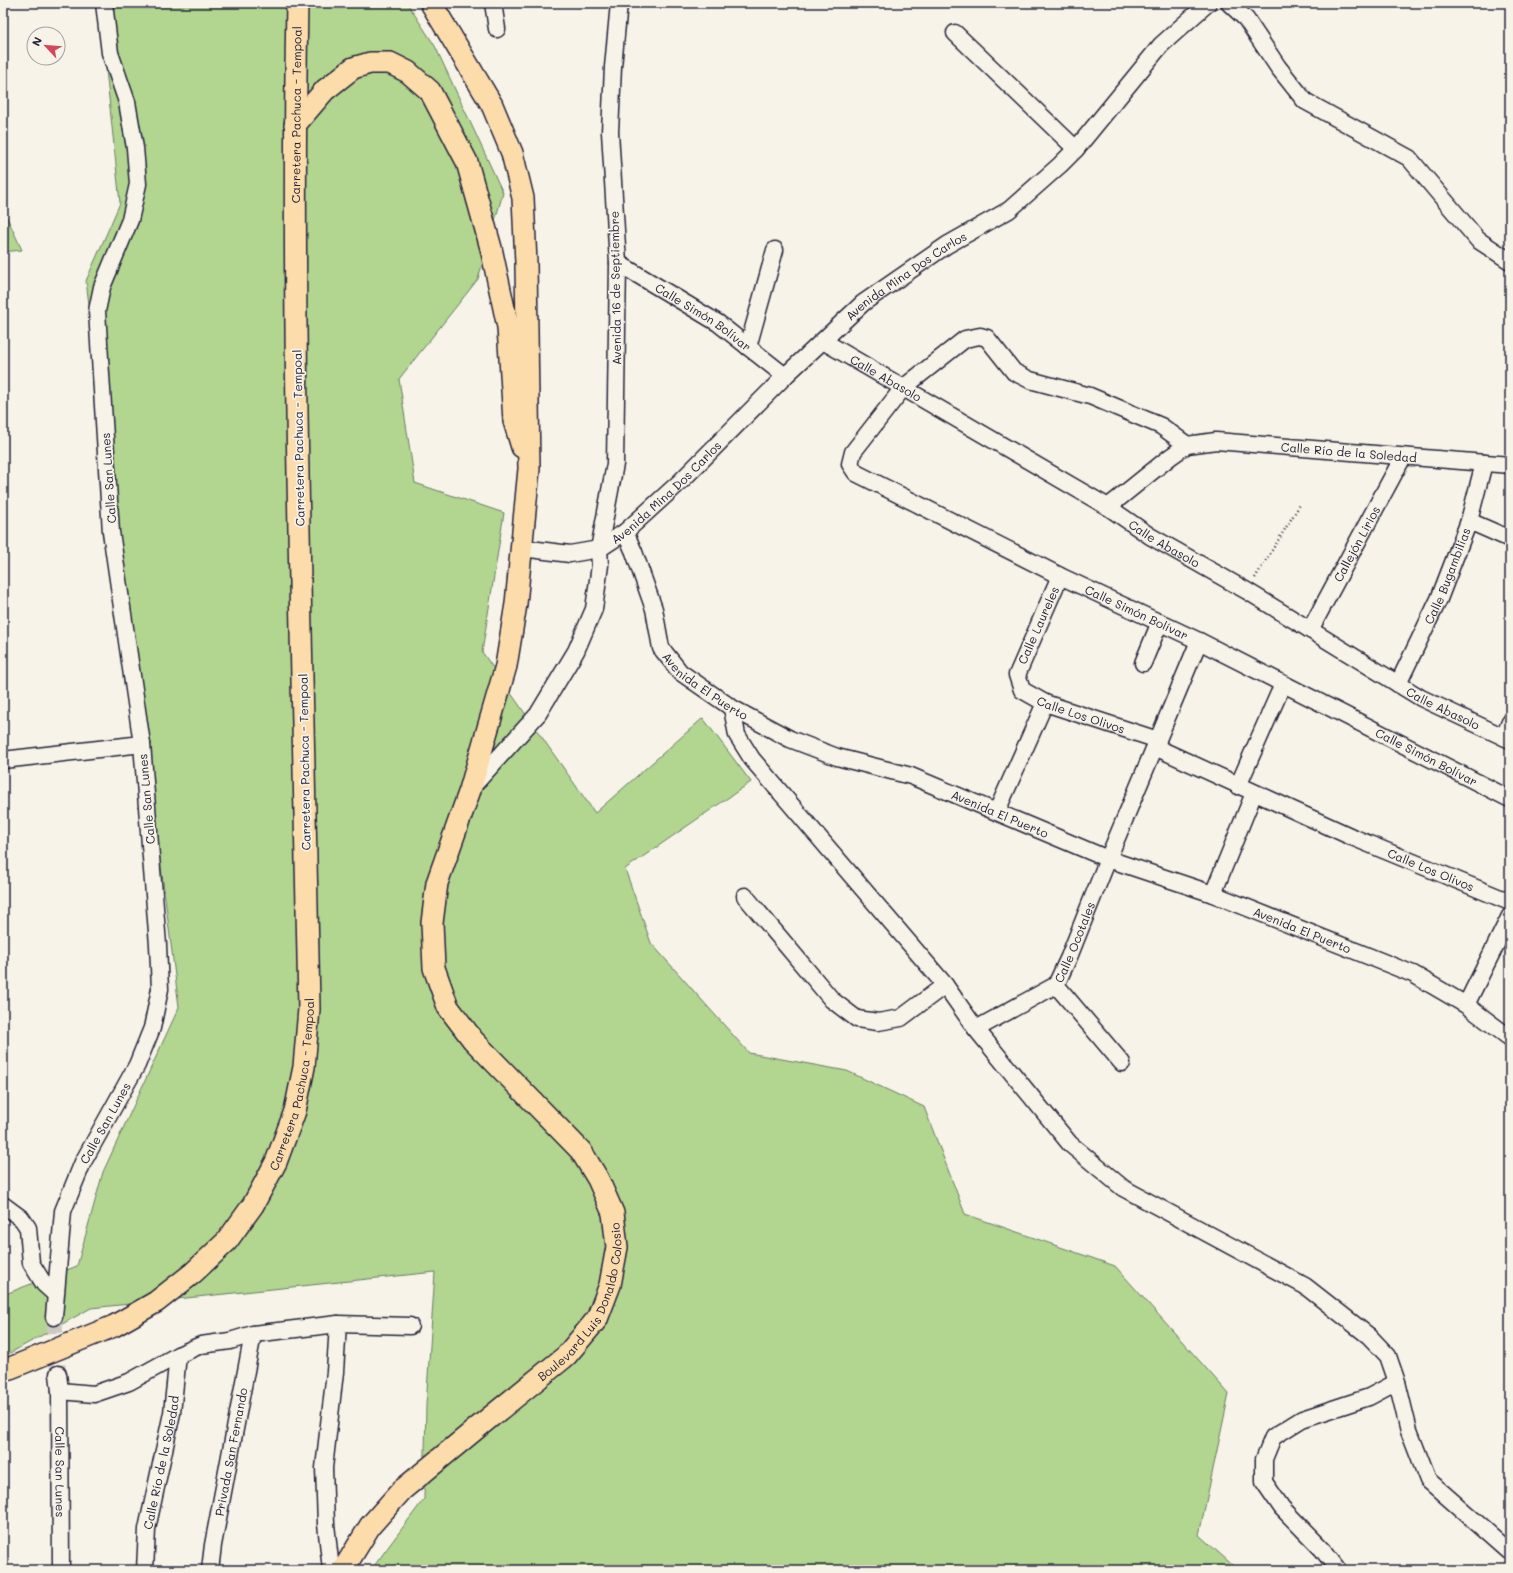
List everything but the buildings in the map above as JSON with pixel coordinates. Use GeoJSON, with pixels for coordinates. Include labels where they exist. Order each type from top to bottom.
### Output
{"type":"FeatureCollection","features":[{"type":"Feature","properties":{"kind":"main road","name":"Carretera Pachuca - Tempoal"},"geometry":{"type":"LineString","coordinates":[[3,1371],[114,1326],[156,1302],[193,1273],[227,1241],[253,1205],[276,1162],[295,1112],[304,1067],[309,1009],[298,426],[295,125],[298,3]]}},
{"type":"Feature","properties":{"kind":"main road"},"geometry":{"type":"LineString","coordinates":[[431,3],[492,105],[512,153],[523,198],[526,263],[529,469],[522,548],[516,604],[506,666],[470,790]]}},
{"type":"Feature","properties":{"kind":"main road"},"geometry":{"type":"LineString","coordinates":[[295,125],[325,90],[354,68],[370,62],[390,63],[408,72],[430,91],[467,162],[491,248],[508,327],[514,421],[529,469]]}},
{"type":"Feature","properties":{"kind":"main road","name":"Boulevard Luis Donaldo Colosio"},"geometry":{"type":"LineString","coordinates":[[343,1570],[370,1526],[402,1490],[566,1356],[597,1319],[610,1285],[617,1247],[612,1213],[595,1173],[581,1150],[474,1040],[448,1007],[434,968],[432,923],[437,883],[470,790]]}},
{"type":"Feature","properties":{"kind":"street","name":"Calle San Lunes"},"geometry":{"type":"LineString","coordinates":[[54,1317],[63,1211],[83,1162],[137,1065],[152,1028],[160,989],[158,945],[142,744],[111,532],[97,311],[102,287],[130,220],[138,184],[135,148],[127,102],[110,53],[104,3]]}},
{"type":"Feature","properties":{"kind":"street"},"geometry":{"type":"LineString","coordinates":[[493,3],[497,28]]}},
{"type":"Feature","properties":{"kind":"street","name":"Avenida 16 de Septiembre"},"geometry":{"type":"LineString","coordinates":[[599,548],[615,464],[618,263],[610,132],[613,67],[619,3]]}},
{"type":"Feature","properties":{"kind":"street","name":"Avenida Mina Dos Carlos"},"geometry":{"type":"LineString","coordinates":[[522,548],[570,554],[599,548],[625,532],[681,481],[785,376],[863,303],[947,245],[1009,210],[1076,149],[1161,45],[1208,3]]}},
{"type":"Feature","properties":{"kind":"street"},"geometry":{"type":"LineString","coordinates":[[1230,3],[1246,19],[1278,66],[1305,101],[1409,158],[1478,240],[1510,261]]}},
{"type":"Feature","properties":{"kind":"street"},"geometry":{"type":"LineString","coordinates":[[955,33],[1076,149]]}},
{"type":"Feature","properties":{"kind":"street"},"geometry":{"type":"LineString","coordinates":[[748,347],[775,250]]}},
{"type":"Feature","properties":{"kind":"street","name":"Calle Simón Bolívar"},"geometry":{"type":"LineString","coordinates":[[618,263],[718,323],[785,376]]}},
{"type":"Feature","properties":{"kind":"street","name":"Calle Simón Bolívar"},"geometry":{"type":"LineString","coordinates":[[1187,446],[1161,426],[1090,396],[1030,380],[1019,375],[1014,372],[987,338],[980,336],[965,339],[903,388],[853,452],[850,464],[856,473],[1060,576],[1199,641],[1510,799]]}},
{"type":"Feature","properties":{"kind":"street","name":"Calle Abasolo"},"geometry":{"type":"LineString","coordinates":[[823,341],[1108,507],[1150,536],[1247,591],[1421,698],[1508,733]]}},
{"type":"Feature","properties":{"kind":"street","name":"Calle Río de la Soledad"},"geometry":{"type":"LineString","coordinates":[[1187,446],[1216,441],[1510,465]]}},
{"type":"Feature","properties":{"kind":"street"},"geometry":{"type":"LineString","coordinates":[[1108,507],[1170,456],[1187,446]]}},
{"type":"Feature","properties":{"kind":"street","name":"Callejón Lirios"},"geometry":{"type":"LineString","coordinates":[[1310,630],[1403,457]]}},
{"type":"Feature","properties":{"kind":"street","name":"Calle Bugambilias"},"geometry":{"type":"LineString","coordinates":[[1398,684],[1439,599],[1469,521],[1484,463]]}},
{"type":"Feature","properties":{"kind":"street"},"geometry":{"type":"LineString","coordinates":[[1469,521],[1510,539]]}},
{"type":"Feature","properties":{"kind":"street","name":"Avenida El Puerto"},"geometry":{"type":"LineString","coordinates":[[625,532],[634,552],[654,609],[661,648],[680,672],[732,708],[790,739],[837,757],[911,776],[1108,859],[1213,894],[1413,974],[1466,1005],[1510,1038]]}},
{"type":"Feature","properties":{"kind":"street","name":"Avenida Mina Dos Carlos"},"geometry":{"type":"LineString","coordinates":[[470,790],[538,714],[576,651],[594,609],[600,564],[599,548]]}},
{"type":"Feature","properties":{"kind":"street","name":"Calle Laureles"},"geometry":{"type":"LineString","coordinates":[[1017,675],[1060,576]]}},
{"type":"Feature","properties":{"kind":"street"},"geometry":{"type":"LineString","coordinates":[[1143,663],[1160,622]]}},
{"type":"Feature","properties":{"kind":"street"},"geometry":{"type":"LineString","coordinates":[[1108,859],[1199,641]]}},
{"type":"Feature","properties":{"kind":"street","name":"Calle Los Olivos"},"geometry":{"type":"LineString","coordinates":[[1017,675],[1022,690],[1045,703],[1156,744]]}},
{"type":"Feature","properties":{"kind":"street"},"geometry":{"type":"LineString","coordinates":[[1238,786],[1283,684]]}},
{"type":"Feature","properties":{"kind":"street"},"geometry":{"type":"LineString","coordinates":[[997,811],[1045,703]]}},
{"type":"Feature","properties":{"kind":"street"},"geometry":{"type":"LineString","coordinates":[[732,708],[737,736],[752,759],[945,985],[976,1029],[1070,1144],[1123,1188],[1305,1286],[1369,1336],[1388,1356],[1397,1382],[1409,1431],[1428,1480],[1510,1552]]}},
{"type":"Feature","properties":{"kind":"street"},"geometry":{"type":"LineString","coordinates":[[3,760],[142,744]]}},
{"type":"Feature","properties":{"kind":"street"},"geometry":{"type":"LineString","coordinates":[[1156,744],[1254,793],[1213,894]]}},
{"type":"Feature","properties":{"kind":"street","name":"Calle Los Olivos"},"geometry":{"type":"LineString","coordinates":[[1254,793],[1352,837],[1510,902]]}},
{"type":"Feature","properties":{"kind":"street","name":"Calle Ocotales"},"geometry":{"type":"LineString","coordinates":[[976,1029],[1056,985],[1069,957],[1108,859]]}},
{"type":"Feature","properties":{"kind":"street"},"geometry":{"type":"LineString","coordinates":[[745,896],[832,1000],[857,1019],[878,1022],[901,1018],[945,985]]}},
{"type":"Feature","properties":{"kind":"street"},"geometry":{"type":"LineString","coordinates":[[1466,1005],[1510,916]]}},
{"type":"Feature","properties":{"kind":"street"},"geometry":{"type":"LineString","coordinates":[[1056,985],[1122,1062]]}},
{"type":"Feature","properties":{"kind":"street"},"geometry":{"type":"LineString","coordinates":[[3,1205],[22,1219],[28,1228],[31,1263],[44,1284],[55,1294]]}},
{"type":"Feature","properties":{"kind":"street"},"geometry":{"type":"LineString","coordinates":[[331,1570],[326,1524],[324,1468],[335,1372],[338,1324]]}},
{"type":"Feature","properties":{"kind":"street"},"geometry":{"type":"LineString","coordinates":[[60,1391],[94,1394],[129,1382],[178,1355],[201,1345],[230,1341],[253,1334],[338,1324],[410,1326]]}},
{"type":"Feature","properties":{"kind":"street","name":"Privada San Fernando"},"geometry":{"type":"LineString","coordinates":[[210,1570],[213,1545],[253,1334]]}},
{"type":"Feature","properties":{"kind":"street","name":"Calle Río de la Soledad"},"geometry":{"type":"LineString","coordinates":[[145,1570],[147,1529],[172,1413],[178,1355]]}},
{"type":"Feature","properties":{"kind":"street","name":"Calle San Lunes"},"geometry":{"type":"LineString","coordinates":[[58,1374],[60,1391],[61,1570]]}},
{"type":"Feature","properties":{"kind":"street"},"geometry":{"type":"LineString","coordinates":[[1338,1570],[1322,1549],[1282,1508],[1264,1482],[1264,1459],[1273,1437],[1302,1419],[1369,1397],[1397,1382]]}},
{"type":"Feature","properties":{"kind":"path"},"geometry":{"type":"LineString","coordinates":[[1247,591],[1302,502]]}},
{"type":"Feature","properties":{"kind":"green space"},"geometry":{"type":"Polygon","coordinates":[[[99,3],[407,3],[435,46],[503,193],[478,279],[399,379],[415,483],[504,513],[482,652],[595,813],[703,718],[751,782],[625,869],[651,943],[749,1053],[847,1071],[924,1107],[965,1214],[1115,1266],[1229,1394],[1199,1535],[1238,1570],[371,1570],[424,1499],[426,1405],[435,1272],[91,1308],[3,1357],[3,1295],[77,1266],[103,1172],[179,1007],[86,281],[120,203],[99,3]]]}},
{"type":"Feature","properties":{"kind":"green space"},"geometry":{"type":"Polygon","coordinates":[[[3,210],[4,211],[22,250],[3,252],[3,210]]]}},
{"type":"Feature","properties":{"kind":"tunnel"},"geometry":{"type":"LineString","coordinates":[[54,1317],[58,1374]]}}]}
